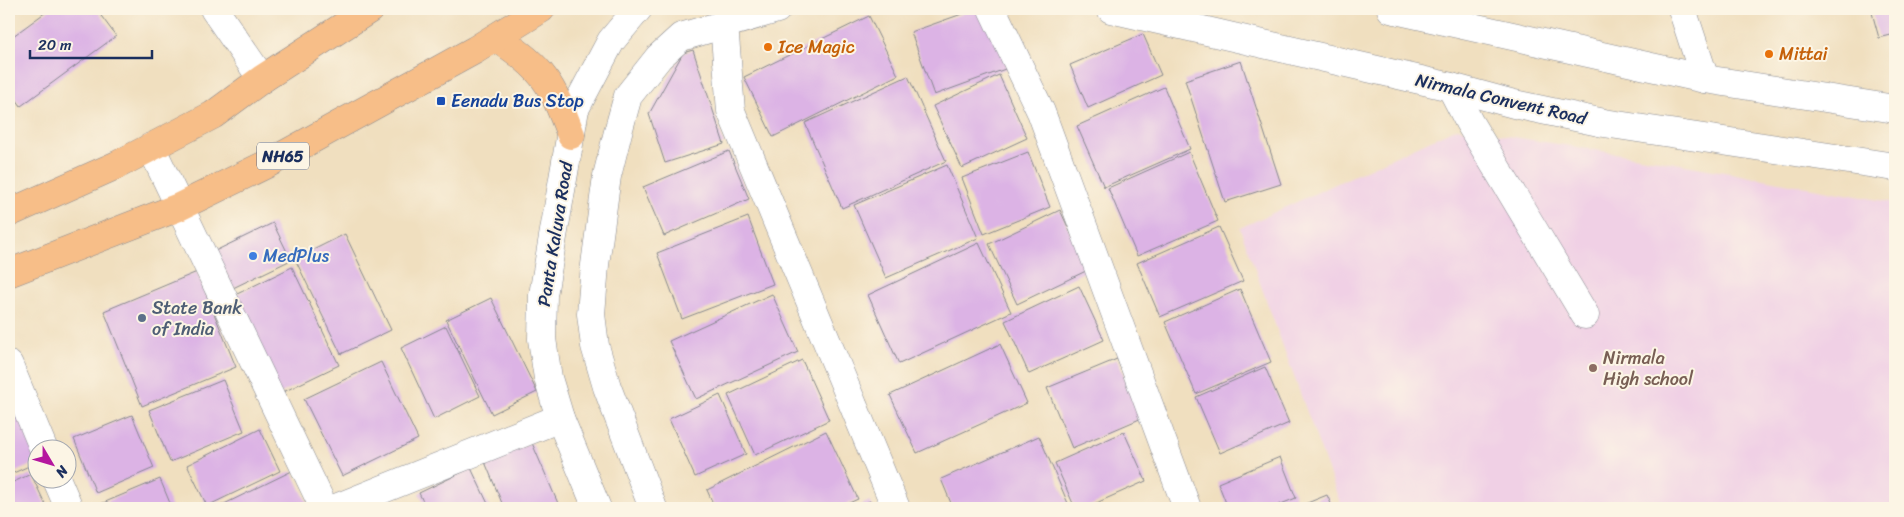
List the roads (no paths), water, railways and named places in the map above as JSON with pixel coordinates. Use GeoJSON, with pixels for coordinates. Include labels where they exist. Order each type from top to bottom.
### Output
{"type":"FeatureCollection","features":[{"type":"Feature","properties":{"kind":"highway"},"geometry":{"type":"LineString","coordinates":[[9,213],[117,165],[213,114],[262,79],[370,9]]}},
{"type":"Feature","properties":{"kind":"highway","name":"NH65"},"geometry":{"type":"LineString","coordinates":[[9,272],[179,206],[269,164],[496,38],[541,9]]}},
{"type":"Feature","properties":{"kind":"highway"},"geometry":{"type":"LineString","coordinates":[[496,38],[524,56],[541,73],[555,93],[571,135]]}},
{"type":"Feature","properties":{"kind":"street"},"geometry":{"type":"LineString","coordinates":[[214,9],[262,79]]}},
{"type":"Feature","properties":{"kind":"street"},"geometry":{"type":"LineString","coordinates":[[653,508],[607,387],[594,346],[591,314],[595,265],[607,176],[618,132],[628,96],[659,56],[681,37],[778,9]]}},
{"type":"Feature","properties":{"kind":"street"},"geometry":{"type":"LineString","coordinates":[[992,9],[1041,112],[1187,508]]}},
{"type":"Feature","properties":{"kind":"street","name":"Nirmala Convent Road"},"geometry":{"type":"LineString","coordinates":[[1111,9],[1451,87],[1514,104],[1604,123],[1895,166]]}},
{"type":"Feature","properties":{"kind":"street"},"geometry":{"type":"LineString","coordinates":[[1391,9],[1705,80],[1895,109]]}},
{"type":"Feature","properties":{"kind":"street"},"geometry":{"type":"LineString","coordinates":[[1682,9],[1705,80]]}},
{"type":"Feature","properties":{"kind":"street","name":"Panta Kaluva Road"},"geometry":{"type":"LineString","coordinates":[[597,508],[560,418],[548,378],[542,339],[543,304],[575,109],[610,41],[631,17]]}},
{"type":"Feature","properties":{"kind":"street"},"geometry":{"type":"LineString","coordinates":[[724,24],[731,111],[896,508]]}},
{"type":"Feature","properties":{"kind":"street"},"geometry":{"type":"LineString","coordinates":[[1451,87],[1469,122],[1585,315]]}},
{"type":"Feature","properties":{"kind":"street"},"geometry":{"type":"LineString","coordinates":[[151,148],[324,508]]}},
{"type":"Feature","properties":{"kind":"street"},"geometry":{"type":"LineString","coordinates":[[9,365],[40,440]]}},
{"type":"Feature","properties":{"kind":"street"},"geometry":{"type":"LineString","coordinates":[[336,508],[560,418]]}},
{"type":"Feature","properties":{"kind":"street"},"geometry":{"type":"LineString","coordinates":[[61,490],[69,508]]}},
{"type":"Feature","properties":{"kind":"place","name":"Ice Magic"},"geometry":{"type":"Point","coordinates":[768,47]}},
{"type":"Feature","properties":{"kind":"place","name":"Mittai"},"geometry":{"type":"Point","coordinates":[1769,54]}},
{"type":"Feature","properties":{"kind":"place","name":"Eenadu Bus Stop"},"geometry":{"type":"Point","coordinates":[441,101]}},
{"type":"Feature","properties":{"kind":"place","name":"MedPlus"},"geometry":{"type":"Point","coordinates":[253,256]}},
{"type":"Feature","properties":{"kind":"place","name":"State Bank of India"},"geometry":{"type":"Point","coordinates":[142,318]}},
{"type":"Feature","properties":{"kind":"place","name":"Nirmala High school"},"geometry":{"type":"Point","coordinates":[1593,368]}}]}
